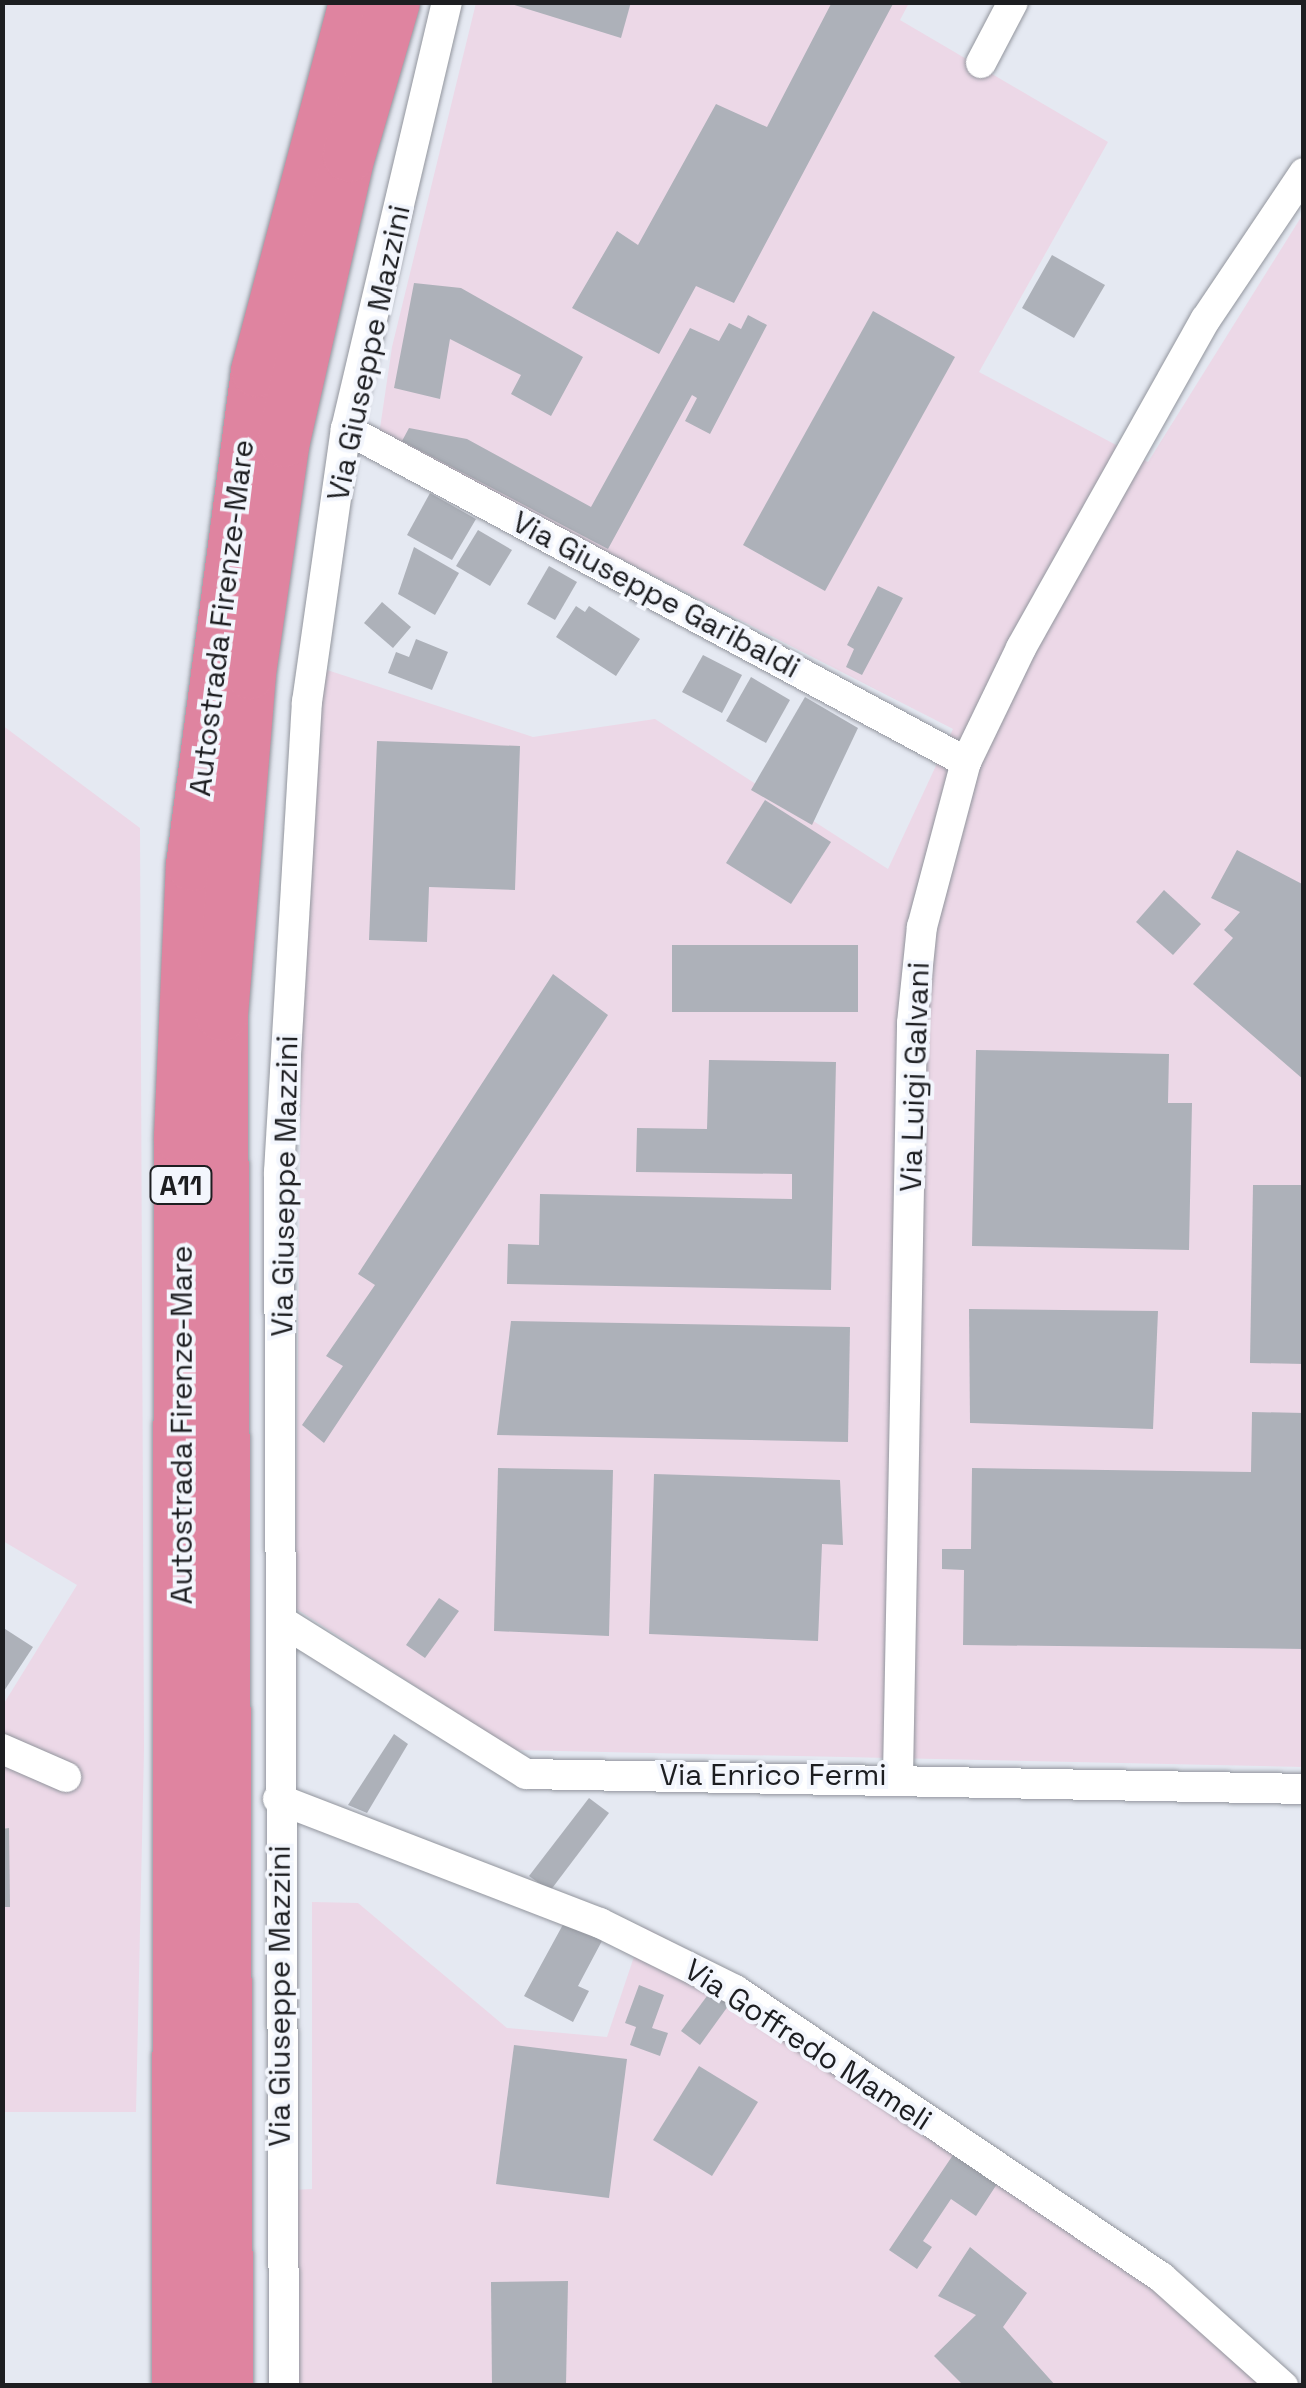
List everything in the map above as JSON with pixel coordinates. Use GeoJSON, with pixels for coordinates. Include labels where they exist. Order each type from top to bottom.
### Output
{"type":"FeatureCollection","features":[{"type":"Feature","properties":{"kind":"highway","name":"Autostrada Firenze-Mare"},"geometry":{"type":"LineString","coordinates":[[178,2386],[180,1138],[192,864],[257,371],[355,2]]}},
{"type":"Feature","properties":{"kind":"highway","name":"Autostrada Firenze-Mare"},"geometry":{"type":"LineString","coordinates":[[226,2386],[222,1015],[250,673],[284,441],[349,156],[394,2]]}},
{"type":"Feature","properties":{"kind":"street","name":"Via Giuseppe Mazzini"},"geometry":{"type":"LineString","coordinates":[[284,2386],[278,1799],[286,1624],[279,1172],[307,702],[346,429],[447,2]]}},
{"type":"Feature","properties":{"kind":"street"},"geometry":{"type":"LineString","coordinates":[[982,63],[1013,2]]}},
{"type":"Feature","properties":{"kind":"street","name":"Via Luigi Galvani"},"geometry":{"type":"LineString","coordinates":[[898,1776],[912,1023],[922,928],[966,762],[1206,320],[1304,174]]}},
{"type":"Feature","properties":{"kind":"street","name":"Via Giuseppe Garibaldi"},"geometry":{"type":"LineString","coordinates":[[346,429],[966,762]]}},
{"type":"Feature","properties":{"kind":"street","name":"Via Enrico Fermi"},"geometry":{"type":"LineString","coordinates":[[286,1624],[526,1774],[898,1776],[1304,1789]]}},
{"type":"Feature","properties":{"kind":"street"},"geometry":{"type":"LineString","coordinates":[[2,1749],[66,1777]]}},
{"type":"Feature","properties":{"kind":"street","name":"Via Goffredo Mameli"},"geometry":{"type":"LineString","coordinates":[[278,1799],[600,1923],[735,1990],[1161,2276],[1283,2386]]}},
{"type":"Feature","properties":{"kind":"shaded area"},"geometry":{"type":"Polygon","coordinates":[[[476,3],[909,3],[900,20],[1108,142],[979,372],[1148,462],[1303,214],[1303,1767],[514,1750],[295,1608],[303,908],[324,669],[533,737],[655,719],[888,869],[953,729],[379,435],[392,347],[476,3]]]}},
{"type":"Feature","properties":{"kind":"shaded area"},"geometry":{"type":"Polygon","coordinates":[[[2,725],[140,828],[144,1750],[136,2112],[3,2112],[3,1705],[77,1585],[3,1541],[2,725]]]}},
{"type":"Feature","properties":{"kind":"shaded area"},"geometry":{"type":"Polygon","coordinates":[[[312,1902],[358,1903],[507,2028],[607,2037],[644,1927],[757,1986],[1107,2228],[1296,2385],[295,2385],[293,2190],[312,2189],[312,1902]]]}},
{"type":"Feature","properties":{"kind":"building"},"geometry":{"type":"Polygon","coordinates":[[[505,2],[631,2],[621,38],[505,2]]]}},
{"type":"Feature","properties":{"kind":"building"},"geometry":{"type":"Polygon","coordinates":[[[832,2],[894,2],[734,303],[696,286],[659,354],[572,308],[617,231],[638,245],[716,104],[767,127],[832,2]]]}},
{"type":"Feature","properties":{"kind":"building"},"geometry":{"type":"Polygon","coordinates":[[[1052,255],[1105,285],[1074,338],[1022,308],[1052,255]]]}},
{"type":"Feature","properties":{"kind":"building"},"geometry":{"type":"Polygon","coordinates":[[[414,283],[461,288],[583,357],[551,416],[511,394],[521,375],[450,339],[440,399],[394,388],[414,283]]]}},
{"type":"Feature","properties":{"kind":"building"},"geometry":{"type":"Polygon","coordinates":[[[873,311],[955,357],[825,591],[743,545],[873,311]]]}},
{"type":"Feature","properties":{"kind":"building"},"geometry":{"type":"Polygon","coordinates":[[[748,315],[767,325],[710,434],[685,421],[697,398],[692,395],[608,549],[402,441],[409,428],[467,439],[591,507],[690,328],[719,341],[729,323],[741,329],[748,315]]]}},
{"type":"Feature","properties":{"kind":"building"},"geometry":{"type":"Polygon","coordinates":[[[430,493],[476,519],[452,560],[407,535],[430,493]]]}},
{"type":"Feature","properties":{"kind":"building"},"geometry":{"type":"Polygon","coordinates":[[[478,530],[512,550],[490,586],[456,566],[478,530]]]}},
{"type":"Feature","properties":{"kind":"building"},"geometry":{"type":"Polygon","coordinates":[[[414,547],[459,573],[435,615],[398,594],[414,547]]]}},
{"type":"Feature","properties":{"kind":"building"},"geometry":{"type":"Polygon","coordinates":[[[549,566],[577,582],[555,620],[527,604],[549,566]]]}},
{"type":"Feature","properties":{"kind":"building"},"geometry":{"type":"Polygon","coordinates":[[[878,586],[903,598],[862,675],[846,667],[854,649],[847,645],[878,586]]]}},
{"type":"Feature","properties":{"kind":"building"},"geometry":{"type":"Polygon","coordinates":[[[382,602],[411,627],[393,648],[364,623],[382,602]]]}},
{"type":"Feature","properties":{"kind":"building"},"geometry":{"type":"Polygon","coordinates":[[[576,606],[585,612],[589,606],[640,639],[616,676],[556,637],[576,606]]]}},
{"type":"Feature","properties":{"kind":"building"},"geometry":{"type":"Polygon","coordinates":[[[416,639],[448,652],[432,690],[388,673],[396,652],[409,657],[416,639]]]}},
{"type":"Feature","properties":{"kind":"building"},"geometry":{"type":"Polygon","coordinates":[[[703,655],[742,675],[722,713],[682,692],[703,655]]]}},
{"type":"Feature","properties":{"kind":"building"},"geometry":{"type":"Polygon","coordinates":[[[751,677],[790,700],[766,743],[726,721],[751,677]]]}},
{"type":"Feature","properties":{"kind":"building"},"geometry":{"type":"Polygon","coordinates":[[[805,697],[858,728],[812,825],[751,790],[805,697]]]}},
{"type":"Feature","properties":{"kind":"building"},"geometry":{"type":"Polygon","coordinates":[[[377,741],[520,746],[515,890],[429,887],[427,942],[369,940],[377,741]]]}},
{"type":"Feature","properties":{"kind":"building"},"geometry":{"type":"Polygon","coordinates":[[[765,800],[831,842],[791,904],[726,863],[765,800]]]}},
{"type":"Feature","properties":{"kind":"building"},"geometry":{"type":"Polygon","coordinates":[[[1237,850],[1304,885],[1304,1080],[1193,984],[1233,938],[1224,930],[1240,912],[1211,898],[1237,850]]]}},
{"type":"Feature","properties":{"kind":"building"},"geometry":{"type":"Polygon","coordinates":[[[1164,890],[1201,924],[1173,955],[1136,922],[1164,890]]]}},
{"type":"Feature","properties":{"kind":"building"},"geometry":{"type":"Polygon","coordinates":[[[672,945],[858,945],[858,1012],[672,1012],[672,945]]]}},
{"type":"Feature","properties":{"kind":"building"},"geometry":{"type":"Polygon","coordinates":[[[553,974],[608,1015],[324,1443],[302,1425],[343,1366],[326,1356],[375,1285],[358,1274],[553,974]]]}},
{"type":"Feature","properties":{"kind":"building"},"geometry":{"type":"Polygon","coordinates":[[[976,1050],[1169,1054],[1168,1103],[1192,1103],[1189,1250],[972,1246],[976,1050]]]}},
{"type":"Feature","properties":{"kind":"building"},"geometry":{"type":"Polygon","coordinates":[[[709,1060],[836,1062],[831,1290],[507,1284],[508,1244],[539,1245],[540,1194],[792,1199],[792,1174],[636,1172],[637,1128],[707,1129],[709,1060]]]}},
{"type":"Feature","properties":{"kind":"building"},"geometry":{"type":"Polygon","coordinates":[[[1253,1185],[1304,1185],[1304,1364],[1250,1363],[1253,1185]]]}},
{"type":"Feature","properties":{"kind":"building"},"geometry":{"type":"Polygon","coordinates":[[[969,1309],[1158,1311],[1153,1429],[970,1423],[969,1309]]]}},
{"type":"Feature","properties":{"kind":"building"},"geometry":{"type":"Polygon","coordinates":[[[511,1321],[850,1327],[848,1442],[497,1435],[511,1321]]]}},
{"type":"Feature","properties":{"kind":"building"},"geometry":{"type":"Polygon","coordinates":[[[1252,1412],[1304,1413],[1304,1649],[963,1645],[964,1570],[942,1569],[942,1549],[971,1549],[972,1468],[1251,1472],[1252,1412]]]}},
{"type":"Feature","properties":{"kind":"building"},"geometry":{"type":"Polygon","coordinates":[[[498,1468],[613,1470],[609,1636],[494,1631],[498,1468]]]}},
{"type":"Feature","properties":{"kind":"building"},"geometry":{"type":"Polygon","coordinates":[[[654,1474],[840,1480],[843,1545],[822,1544],[818,1641],[649,1634],[654,1474]]]}},
{"type":"Feature","properties":{"kind":"building"},"geometry":{"type":"Polygon","coordinates":[[[439,1598],[459,1611],[425,1658],[406,1645],[439,1598]]]}},
{"type":"Feature","properties":{"kind":"building"},"geometry":{"type":"Polygon","coordinates":[[[2,1627],[33,1647],[2,1694],[2,1627]]]}},
{"type":"Feature","properties":{"kind":"building"},"geometry":{"type":"Polygon","coordinates":[[[394,1734],[408,1744],[367,1813],[348,1805],[394,1734]]]}},
{"type":"Feature","properties":{"kind":"building"},"geometry":{"type":"Polygon","coordinates":[[[589,1798],[609,1813],[550,1891],[529,1876],[589,1798]]]}},
{"type":"Feature","properties":{"kind":"building"},"geometry":{"type":"Polygon","coordinates":[[[9,1828],[10,1907],[2,1907],[2,1829],[9,1828]]]}},
{"type":"Feature","properties":{"kind":"building"},"geometry":{"type":"Polygon","coordinates":[[[566,1919],[603,1939],[578,1986],[589,1991],[573,2022],[524,1996],[566,1919]]]}},
{"type":"Feature","properties":{"kind":"building"},"geometry":{"type":"Polygon","coordinates":[[[639,1985],[664,1995],[652,2028],[668,2033],[660,2056],[630,2045],[636,2027],[625,2023],[639,1985]]]}},
{"type":"Feature","properties":{"kind":"building"},"geometry":{"type":"Polygon","coordinates":[[[713,1988],[731,2002],[700,2045],[681,2031],[713,1988]]]}},
{"type":"Feature","properties":{"kind":"building"},"geometry":{"type":"Polygon","coordinates":[[[514,2045],[627,2059],[609,2198],[496,2184],[514,2045]]]}},
{"type":"Feature","properties":{"kind":"building"},"geometry":{"type":"Polygon","coordinates":[[[699,2066],[758,2102],[712,2176],[653,2140],[699,2066]]]}},
{"type":"Feature","properties":{"kind":"building"},"geometry":{"type":"Polygon","coordinates":[[[955,2152],[999,2181],[976,2216],[951,2199],[923,2241],[932,2247],[917,2269],[889,2250],[955,2152]]]}},
{"type":"Feature","properties":{"kind":"building"},"geometry":{"type":"Polygon","coordinates":[[[970,2247],[1027,2293],[1003,2327],[1056,2386],[964,2386],[934,2356],[976,2315],[938,2296],[970,2247]]]}},
{"type":"Feature","properties":{"kind":"building"},"geometry":{"type":"Polygon","coordinates":[[[568,2281],[566,2386],[492,2386],[491,2282],[568,2281]]]}}]}
